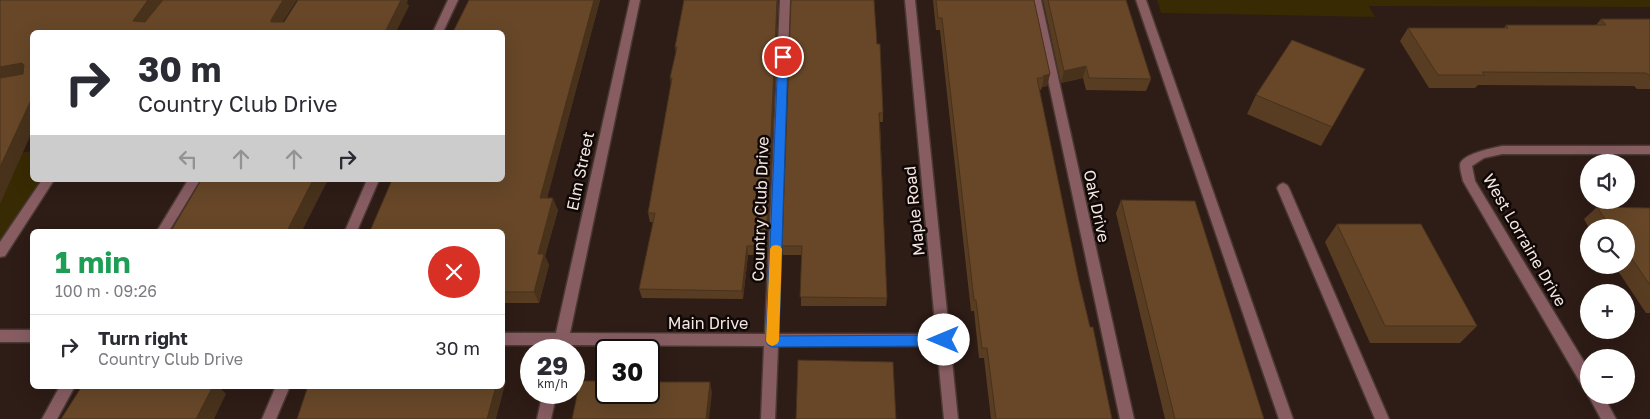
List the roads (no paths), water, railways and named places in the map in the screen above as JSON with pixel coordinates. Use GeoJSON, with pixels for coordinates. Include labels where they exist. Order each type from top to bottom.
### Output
{"type":"FeatureCollection","features":[{"type":"Feature","properties":{"kind":"street"},"geometry":{"type":"LineString","coordinates":[[439,30],[453,0]]}},
{"type":"Feature","properties":{"kind":"street","name":"Elm Street"},"geometry":{"type":"LineString","coordinates":[[561,339],[635,0]]}},
{"type":"Feature","properties":{"kind":"street","name":"Country Club Drive"},"geometry":{"type":"LineString","coordinates":[[768,419],[785,0]]}},
{"type":"Feature","properties":{"kind":"street","name":"Maple Road"},"geometry":{"type":"LineString","coordinates":[[910,0],[951,419]]}},
{"type":"Feature","properties":{"kind":"street","name":"Oak Drive"},"geometry":{"type":"LineString","coordinates":[[1036,0],[1126,419]]}},
{"type":"Feature","properties":{"kind":"street"},"geometry":{"type":"LineString","coordinates":[[1141,0],[1286,419]]}},
{"type":"Feature","properties":{"kind":"street","name":"West Lorraine Drive"},"geometry":{"type":"LineString","coordinates":[[1580,369],[1480,202],[1469,181],[1466,164],[1481,155],[1502,150],[1650,150]]}},
{"type":"Feature","properties":{"kind":"street"},"geometry":{"type":"LineString","coordinates":[[0,252],[47,182]]}},
{"type":"Feature","properties":{"kind":"street"},"geometry":{"type":"LineString","coordinates":[[164,229],[193,182]]}},
{"type":"Feature","properties":{"kind":"street"},"geometry":{"type":"LineString","coordinates":[[352,229],[372,182]]}},
{"type":"Feature","properties":{"kind":"street"},"geometry":{"type":"LineString","coordinates":[[1283,188],[1382,419]]}},
{"type":"Feature","properties":{"kind":"street"},"geometry":{"type":"LineString","coordinates":[[0,336],[30,336]]}},
{"type":"Feature","properties":{"kind":"street","name":"Main Drive"},"geometry":{"type":"LineString","coordinates":[[505,339],[520,341]]}},
{"type":"Feature","properties":{"kind":"street","name":"Main Drive"},"geometry":{"type":"LineString","coordinates":[[585,345],[944,340]]}},
{"type":"Feature","properties":{"kind":"street"},"geometry":{"type":"LineString","coordinates":[[49,419],[66,389]]}},
{"type":"Feature","properties":{"kind":"street"},"geometry":{"type":"LineString","coordinates":[[269,419],[282,389]]}},
{"type":"Feature","properties":{"kind":"street"},"geometry":{"type":"LineString","coordinates":[[544,419],[547,404]]}},
{"type":"Feature","properties":{"kind":"street"},"geometry":{"type":"LineString","coordinates":[[1601,404],[1610,419]]}}]}
